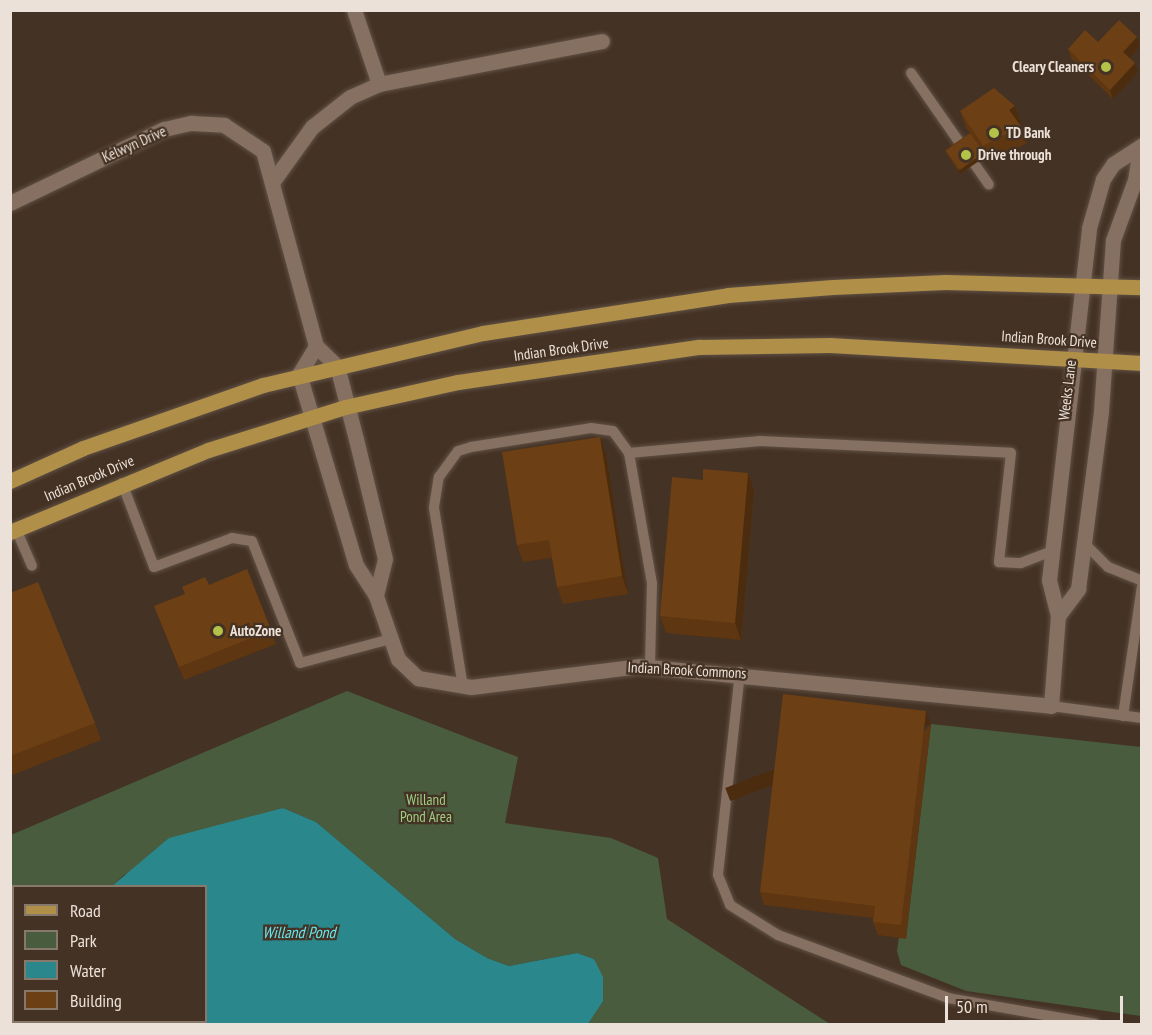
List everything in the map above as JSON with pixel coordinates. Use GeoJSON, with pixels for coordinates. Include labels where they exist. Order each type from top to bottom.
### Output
{"type":"FeatureCollection","features":[{"type":"Feature","properties":{"kind":"main road","name":"Indian Brook Drive"},"geometry":{"type":"LineString","coordinates":[[10,481],[83,448],[299,375],[483,333],[728,295],[945,282],[1142,287]]}},
{"type":"Feature","properties":{"kind":"main road","name":"Indian Brook Drive"},"geometry":{"type":"LineString","coordinates":[[14,530],[122,483],[345,406],[458,382],[699,347],[830,345],[1142,363]]}},
{"type":"Feature","properties":{"kind":"street"},"geometry":{"type":"LineString","coordinates":[[354,10],[379,84]]}},
{"type":"Feature","properties":{"kind":"street"},"geometry":{"type":"LineString","coordinates":[[273,181],[312,127],[350,98],[379,84],[602,41]]}},
{"type":"Feature","properties":{"kind":"street","name":"Kelwyn Drive"},"geometry":{"type":"LineString","coordinates":[[10,203],[164,129],[191,123],[224,124],[243,133],[263,151],[316,346]]}},
{"type":"Feature","properties":{"kind":"street","name":"Weeks Lane"},"geometry":{"type":"LineString","coordinates":[[1051,706],[1058,616],[1049,580],[1071,359],[1096,195],[1113,164],[1141,146]]}},
{"type":"Feature","properties":{"kind":"street","name":"Weeks Lane"},"geometry":{"type":"LineString","coordinates":[[1058,616],[1078,589],[1085,544],[1104,361],[1115,229],[1135,180],[1141,146]]}},
{"type":"Feature","properties":{"kind":"street"},"geometry":{"type":"LineString","coordinates":[[299,375],[316,346],[337,366],[345,406]]}},
{"type":"Feature","properties":{"kind":"street","name":"Indian Brook Commons"},"geometry":{"type":"LineString","coordinates":[[299,375],[356,565],[376,596],[387,640],[418,678],[463,687],[650,667],[740,672],[1051,706]]}},
{"type":"Feature","properties":{"kind":"street","name":"Indian Brook Commons"},"geometry":{"type":"LineString","coordinates":[[345,406],[385,559],[376,596]]}},
{"type":"Feature","properties":{"kind":"lane"},"geometry":{"type":"LineString","coordinates":[[911,73],[989,184]]}},
{"type":"Feature","properties":{"kind":"lane"},"geometry":{"type":"LineString","coordinates":[[463,687],[434,507],[448,462],[471,447],[591,428],[613,431],[629,453],[652,583],[650,667]]}},
{"type":"Feature","properties":{"kind":"lane"},"geometry":{"type":"LineString","coordinates":[[629,453],[760,441],[1011,453],[999,562],[1020,563],[1052,551]]}},
{"type":"Feature","properties":{"kind":"lane"},"geometry":{"type":"LineString","coordinates":[[122,483],[154,567],[232,538],[252,541],[300,663],[387,640]]}},
{"type":"Feature","properties":{"kind":"lane"},"geometry":{"type":"LineString","coordinates":[[14,530],[32,566]]}},
{"type":"Feature","properties":{"kind":"lane"},"geometry":{"type":"LineString","coordinates":[[1085,544],[1108,567],[1142,581]]}},
{"type":"Feature","properties":{"kind":"lane"},"geometry":{"type":"LineString","coordinates":[[1122,716],[1142,586]]}},
{"type":"Feature","properties":{"kind":"lane"},"geometry":{"type":"LineString","coordinates":[[740,672],[718,875],[730,905],[778,935],[948,998],[1095,1024]]}},
{"type":"Feature","properties":{"kind":"lane"},"geometry":{"type":"LineString","coordinates":[[1051,706],[1142,718]]}},
{"type":"Feature","properties":{"kind":"green space","name":"Willand Pond Area"},"geometry":{"type":"Polygon","coordinates":[[[347,691],[518,757],[505,823],[611,838],[658,858],[667,919],[830,1024],[588,1024],[603,1000],[594,959],[577,953],[509,966],[487,958],[455,939],[316,822],[283,808],[124,875],[113,885],[12,885],[12,1023],[23,1023],[11,1024],[11,835],[347,691]]]}},
{"type":"Feature","properties":{"kind":"green space"},"geometry":{"type":"Polygon","coordinates":[[[931,724],[1141,747],[1141,1016],[966,991],[901,965],[897,951],[899,937],[906,938],[931,724]]]}},
{"type":"Feature","properties":{"kind":"water","name":"Willand Pond"},"geometry":{"type":"Polygon","coordinates":[[[283,808],[316,822],[455,939],[487,958],[509,966],[577,953],[594,959],[603,977],[603,1001],[588,1024],[34,1024],[207,1023],[207,885],[113,885],[169,838],[283,808]]]}},
{"type":"Feature","properties":{"kind":"building","name":"Cleary Cleaners"},"geometry":{"type":"Polygon","coordinates":[[[1119,20],[1137,37],[1123,52],[1135,63],[1110,90],[1068,49],[1085,30],[1098,42],[1119,20]]]}},
{"type":"Feature","properties":{"kind":"building"},"geometry":{"type":"Polygon","coordinates":[[[994,88],[1015,106],[1009,110],[1021,126],[983,146],[960,111],[994,88]]]}},
{"type":"Feature","properties":{"kind":"building","name":"Drive through"},"geometry":{"type":"Polygon","coordinates":[[[970,133],[984,152],[960,170],[946,151],[970,133]]]}},
{"type":"Feature","properties":{"kind":"building"},"geometry":{"type":"Polygon","coordinates":[[[600,437],[622,576],[557,587],[549,540],[517,545],[502,452],[600,437]]]}},
{"type":"Feature","properties":{"kind":"building"},"geometry":{"type":"Polygon","coordinates":[[[703,469],[748,473],[735,623],[660,616],[672,477],[703,480],[703,469]]]}},
{"type":"Feature","properties":{"kind":"building","name":"AutoZone"},"geometry":{"type":"Polygon","coordinates":[[[247,569],[271,630],[179,667],[154,606],[185,594],[182,587],[205,577],[209,585],[247,569]]]}},
{"type":"Feature","properties":{"kind":"building"},"geometry":{"type":"Polygon","coordinates":[[[38,582],[95,723],[10,756],[10,593],[38,582]]]}},
{"type":"Feature","properties":{"kind":"building"},"geometry":{"type":"Polygon","coordinates":[[[783,694],[926,711],[901,925],[873,922],[875,906],[760,892],[783,694]]]}},
{"type":"Feature","properties":{"kind":"place","name":"Cleary Cleaners"},"geometry":{"type":"Point","coordinates":[1106,67]}},
{"type":"Feature","properties":{"kind":"place","name":"TD Bank"},"geometry":{"type":"Point","coordinates":[994,133]}},
{"type":"Feature","properties":{"kind":"place","name":"Drive through"},"geometry":{"type":"Point","coordinates":[966,155]}},
{"type":"Feature","properties":{"kind":"place","name":"AutoZone"},"geometry":{"type":"Point","coordinates":[218,631]}}]}
